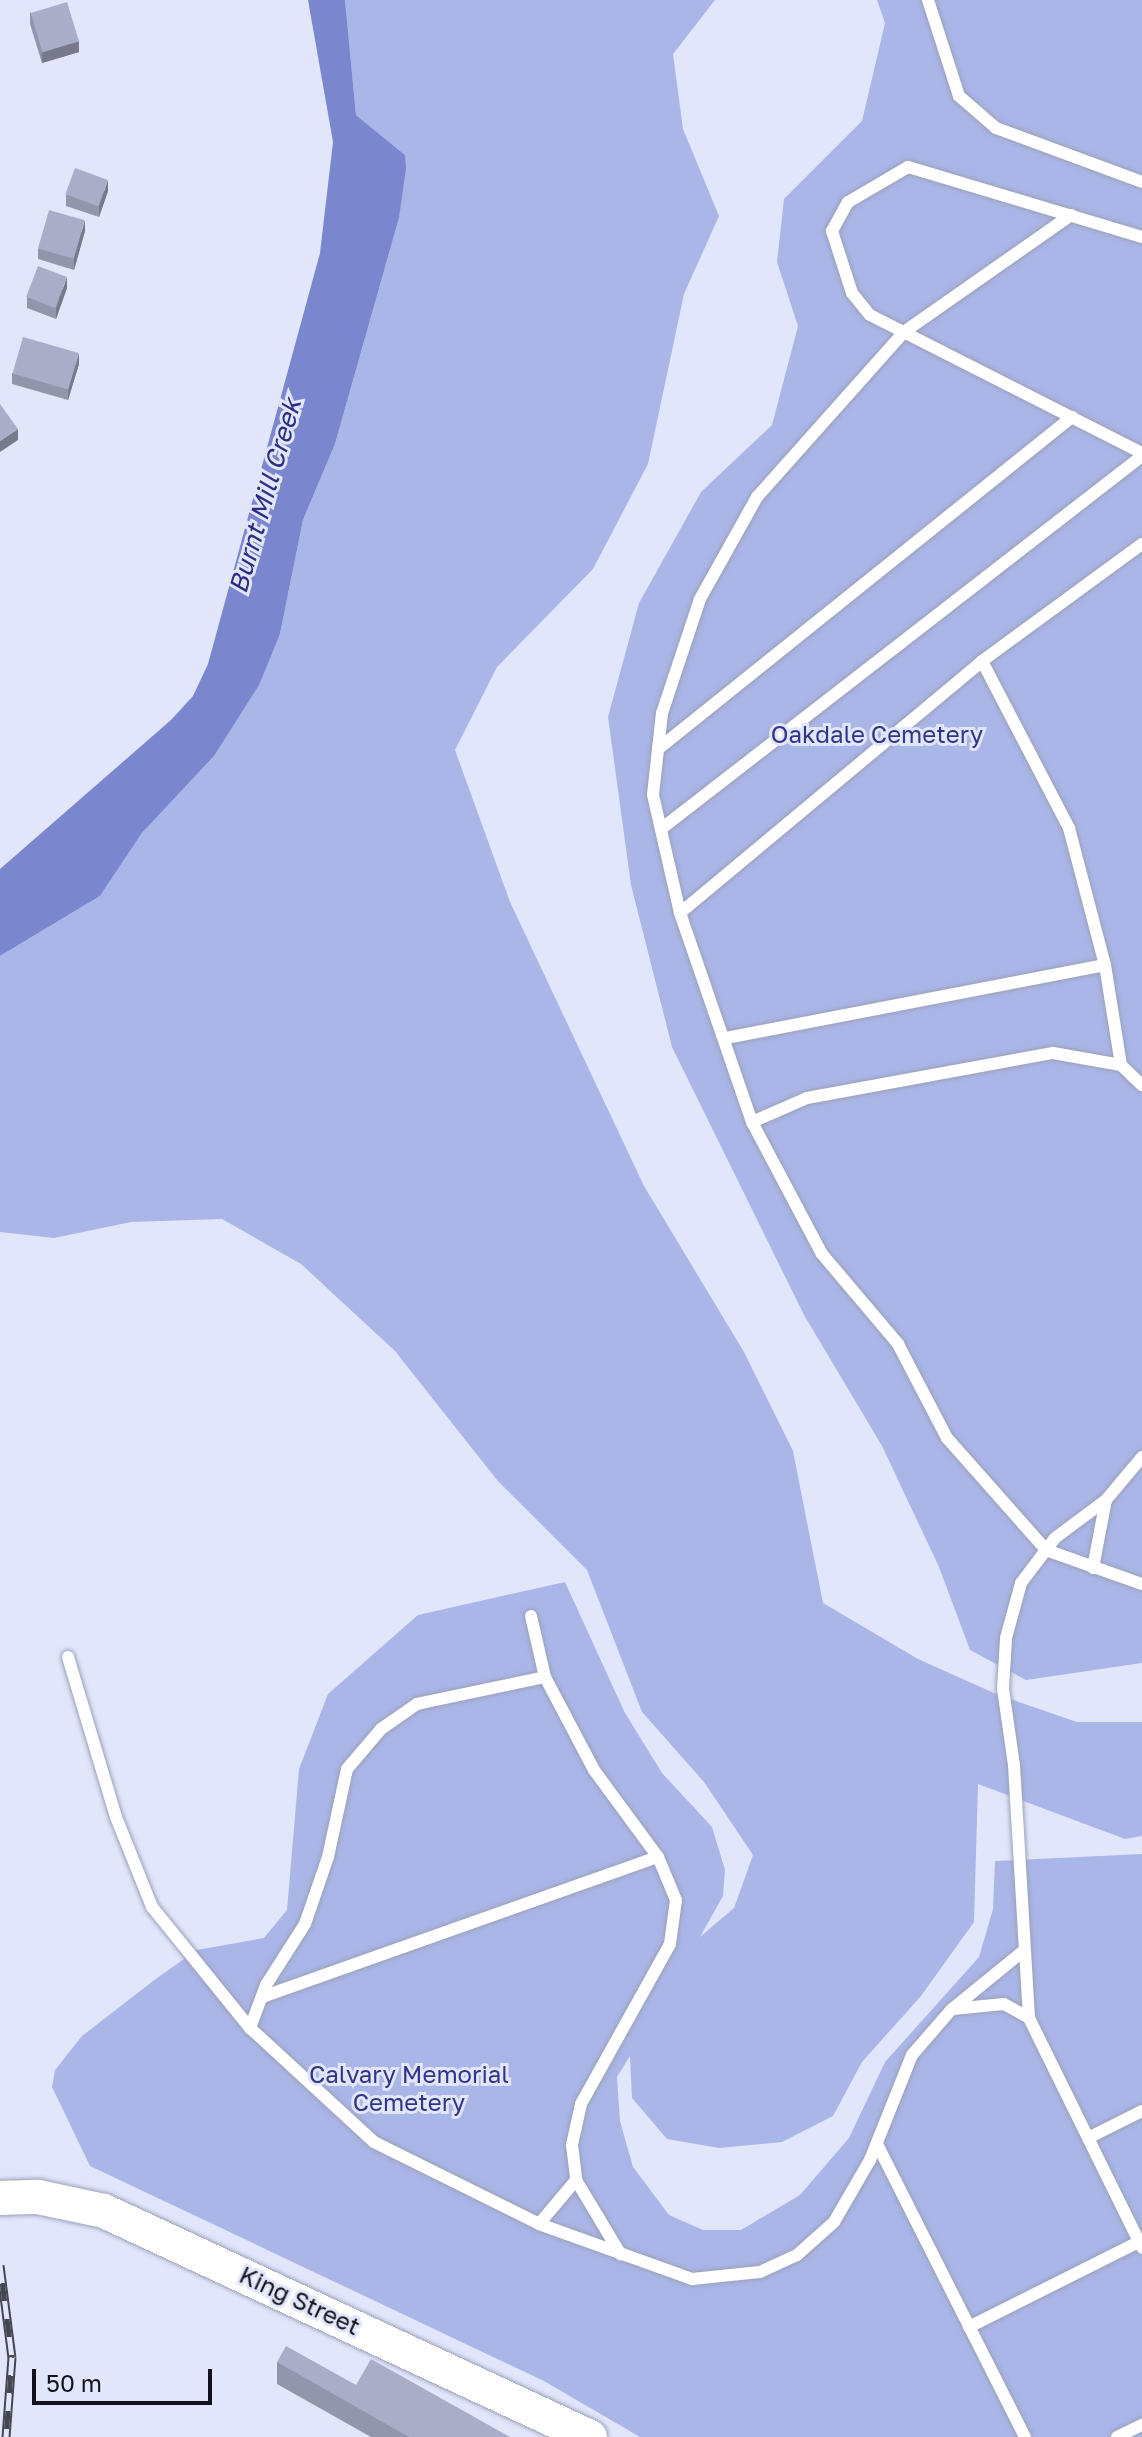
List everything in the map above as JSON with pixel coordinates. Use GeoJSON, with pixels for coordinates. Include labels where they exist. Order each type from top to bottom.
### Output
{"type":"FeatureCollection","features":[{"type":"Feature","properties":{"kind":"street","name":"King Street"},"geometry":{"type":"LineString","coordinates":[[0,2198],[38,2197],[104,2211],[590,2437]]}},
{"type":"Feature","properties":{"kind":"lane"},"geometry":{"type":"LineString","coordinates":[[928,0],[959,96],[996,128],[1142,182]]}},
{"type":"Feature","properties":{"kind":"lane"},"geometry":{"type":"LineString","coordinates":[[661,829],[1142,454],[870,315],[852,293],[832,231],[848,202],[908,167],[1142,237]]}},
{"type":"Feature","properties":{"kind":"lane"},"geometry":{"type":"LineString","coordinates":[[1071,215],[904,332],[757,497],[700,599],[662,713],[653,795],[680,913],[726,1038],[752,1122],[822,1254],[898,1344],[947,1438],[1046,1550],[1142,1584]]}},
{"type":"Feature","properties":{"kind":"lane"},"geometry":{"type":"LineString","coordinates":[[658,749],[1072,417]]}},
{"type":"Feature","properties":{"kind":"lane"},"geometry":{"type":"LineString","coordinates":[[680,913],[982,661],[1142,544]]}},
{"type":"Feature","properties":{"kind":"lane"},"geometry":{"type":"LineString","coordinates":[[982,661],[1069,828],[1105,965],[1121,1065]]}},
{"type":"Feature","properties":{"kind":"lane"},"geometry":{"type":"LineString","coordinates":[[726,1038],[1105,965]]}},
{"type":"Feature","properties":{"kind":"lane"},"geometry":{"type":"LineString","coordinates":[[752,1122],[807,1098],[1053,1053],[1121,1065],[1142,1085]]}},
{"type":"Feature","properties":{"kind":"lane"},"geometry":{"type":"LineString","coordinates":[[969,2327],[1140,2245],[1029,2018],[1022,1952],[1014,1765],[1005,1710],[1006,1638],[1021,1583],[1046,1550],[1106,1500],[1142,1457]]}},
{"type":"Feature","properties":{"kind":"lane"},"geometry":{"type":"LineString","coordinates":[[1093,1568],[1106,1500]]}},
{"type":"Feature","properties":{"kind":"lane"},"geometry":{"type":"LineString","coordinates":[[531,1616],[545,1677],[594,1770],[658,1857],[676,1900],[670,1944],[581,2104],[572,2145],[576,2180],[621,2255]]}},
{"type":"Feature","properties":{"kind":"lane"},"geometry":{"type":"LineString","coordinates":[[68,1657],[116,1817],[152,1907],[250,2028],[374,2142],[539,2224],[692,2279],[760,2272],[797,2255],[834,2222],[877,2144],[912,2055],[951,2010],[1022,1952]]}},
{"type":"Feature","properties":{"kind":"lane"},"geometry":{"type":"LineString","coordinates":[[250,2028],[262,1997],[305,1924],[328,1857],[347,1769],[381,1729],[417,1704],[545,1677]]}},
{"type":"Feature","properties":{"kind":"lane"},"geometry":{"type":"LineString","coordinates":[[262,1997],[658,1857]]}},
{"type":"Feature","properties":{"kind":"lane"},"geometry":{"type":"LineString","coordinates":[[951,2010],[1004,2004],[1029,2018]]}},
{"type":"Feature","properties":{"kind":"lane"},"geometry":{"type":"LineString","coordinates":[[1088,2138],[1142,2111]]}},
{"type":"Feature","properties":{"kind":"lane"},"geometry":{"type":"LineString","coordinates":[[877,2144],[1025,2437]]}},
{"type":"Feature","properties":{"kind":"lane"},"geometry":{"type":"LineString","coordinates":[[539,2224],[576,2180]]}},
{"type":"Feature","properties":{"kind":"lane"},"geometry":{"type":"LineString","coordinates":[[1117,2437],[1142,2425]]}},
{"type":"Feature","properties":{"kind":"green space","name":"Calvary Memorial Cemetery"},"geometry":{"type":"Polygon","coordinates":[[[345,0],[715,0],[673,54],[683,129],[719,216],[684,294],[648,464],[593,569],[497,667],[455,750],[510,902],[644,1186],[744,1352],[793,1451],[823,1603],[918,1659],[996,1694],[1077,1722],[1142,1722],[1142,1836],[1125,1839],[978,1784],[974,1922],[921,1996],[862,2062],[833,2116],[782,2142],[719,2148],[667,2139],[632,2098],[630,2056],[617,2077],[620,2121],[633,2167],[669,2215],[703,2230],[741,2230],[800,2195],[849,2138],[885,2062],[979,1957],[993,1909],[995,1861],[1142,1854],[1142,2437],[640,2437],[544,2381],[90,2166],[52,2087],[55,2070],[82,2036],[157,1978],[197,1950],[264,1938],[287,1910],[299,1769],[328,1694],[418,1615],[565,1582],[625,1713],[662,1773],[712,1827],[725,1870],[723,1896],[700,1937],[734,1908],[753,1855],[704,1782],[642,1712],[587,1570],[497,1480],[395,1351],[301,1264],[222,1219],[131,1222],[54,1238],[0,1232],[0,956],[100,896],[142,833],[214,756],[280,634],[303,520],[335,444],[399,218],[405,155],[356,115],[345,0]]]}},
{"type":"Feature","properties":{"kind":"green space","name":"Oakdale Cemetery"},"geometry":{"type":"Polygon","coordinates":[[[877,0],[1142,0],[1142,1663],[1026,1680],[970,1650],[939,1567],[882,1446],[804,1315],[672,1047],[631,885],[608,717],[639,603],[701,492],[772,425],[798,326],[777,262],[784,199],[862,121],[885,23],[877,0]]]}},
{"type":"Feature","properties":{"kind":"water","name":"Burnt Mill Creek"},"geometry":{"type":"Polygon","coordinates":[[[308,0],[345,0],[356,115],[405,155],[406,168],[399,218],[335,444],[303,520],[280,634],[259,685],[214,756],[142,833],[100,896],[0,956],[0,869],[171,720],[193,696],[208,664],[320,253],[333,142],[308,0]]]}},
{"type":"Feature","properties":{"kind":"building"},"geometry":{"type":"Polygon","coordinates":[[[67,2],[79,41],[43,52],[31,13],[67,2]]]}},
{"type":"Feature","properties":{"kind":"building"},"geometry":{"type":"Polygon","coordinates":[[[75,168],[108,180],[98,206],[65,194],[75,168]]]}},
{"type":"Feature","properties":{"kind":"building"},"geometry":{"type":"Polygon","coordinates":[[[49,210],[85,220],[74,259],[38,248],[49,210]]]}},
{"type":"Feature","properties":{"kind":"building"},"geometry":{"type":"Polygon","coordinates":[[[38,266],[67,277],[55,308],[26,297],[38,266]]]}},
{"type":"Feature","properties":{"kind":"building"},"geometry":{"type":"Polygon","coordinates":[[[23,337],[79,353],[68,390],[13,374],[23,337]]]}},
{"type":"Feature","properties":{"kind":"building"},"geometry":{"type":"Polygon","coordinates":[[[0,404],[18,429],[0,441],[0,404]]]}},
{"type":"Feature","properties":{"kind":"building"},"geometry":{"type":"Polygon","coordinates":[[[286,2346],[356,2385],[371,2359],[510,2437],[409,2437],[277,2362],[286,2346]]]}},
{"type":"Feature","properties":{"kind":"railway"},"geometry":{"type":"LineString","coordinates":[[0,2265],[12,2357],[6,2437]]}}]}
